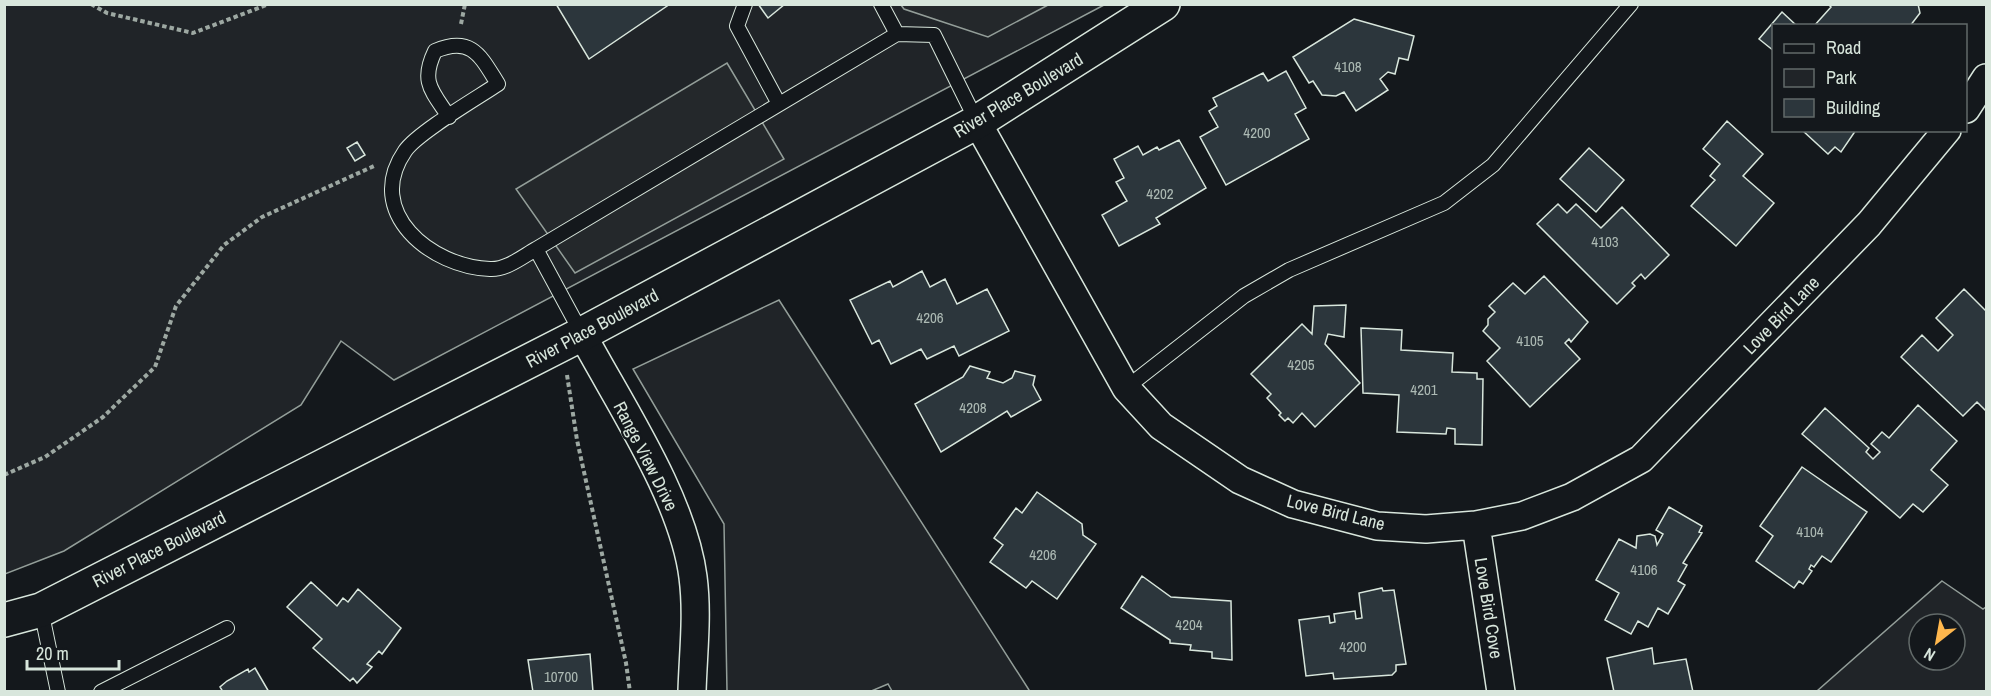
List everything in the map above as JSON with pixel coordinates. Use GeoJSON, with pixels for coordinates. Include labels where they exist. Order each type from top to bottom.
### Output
{"type":"FeatureCollection","features":[{"type":"Feature","properties":{"kind":"street","name":"River Place Boulevard"},"geometry":{"type":"LineString","coordinates":[[4,620],[41,610],[570,340],[977,122],[1163,4]]}},
{"type":"Feature","properties":{"kind":"street"},"geometry":{"type":"LineString","coordinates":[[1967,106],[1986,78]]}},
{"type":"Feature","properties":{"kind":"street","name":"Love Bird Lane"},"geometry":{"type":"LineString","coordinates":[[977,122],[1126,388],[1161,426],[1240,480],[1293,504],[1377,526],[1426,529],[1476,525],[1522,516],[1572,497],[1641,459],[1869,224],[1945,132]]}},
{"type":"Feature","properties":{"kind":"street","name":"Range View Drive"},"geometry":{"type":"LineString","coordinates":[[570,340],[668,492],[682,529],[693,577],[692,692]]}},
{"type":"Feature","properties":{"kind":"street","name":"Love Bird Cove"},"geometry":{"type":"LineString","coordinates":[[1476,525],[1502,692]]}},
{"type":"Feature","properties":{"kind":"lane"},"geometry":{"type":"LineString","coordinates":[[745,4],[737,26],[779,104]]}},
{"type":"Feature","properties":{"kind":"lane"},"geometry":{"type":"LineString","coordinates":[[881,4],[897,34]]}},
{"type":"Feature","properties":{"kind":"lane"},"geometry":{"type":"LineString","coordinates":[[1126,388],[1244,296],[1289,270],[1444,203],[1485,172],[1631,4]]}},
{"type":"Feature","properties":{"kind":"lane"},"geometry":{"type":"LineString","coordinates":[[449,117],[428,84],[426,74],[435,51],[458,45],[479,54],[498,84],[405,150],[396,168],[391,187],[392,204],[398,217],[426,248],[444,259],[491,269],[503,267],[536,249],[897,34],[934,35],[977,122]]}},
{"type":"Feature","properties":{"kind":"lane"},"geometry":{"type":"LineString","coordinates":[[536,249],[570,340]]}},
{"type":"Feature","properties":{"kind":"lane"},"geometry":{"type":"LineString","coordinates":[[41,610],[58,692]]}},
{"type":"Feature","properties":{"kind":"lane"},"geometry":{"type":"LineString","coordinates":[[101,692],[227,627]]}},
{"type":"Feature","properties":{"kind":"path"},"geometry":{"type":"LineString","coordinates":[[91,4],[107,13],[193,33],[268,4]]}},
{"type":"Feature","properties":{"kind":"path"},"geometry":{"type":"LineString","coordinates":[[452,29],[461,25]]}},
{"type":"Feature","properties":{"kind":"path"},"geometry":{"type":"LineString","coordinates":[[4,475],[45,458],[104,417],[155,367],[176,306],[224,245],[262,217],[381,162]]}},
{"type":"Feature","properties":{"kind":"path"},"geometry":{"type":"LineString","coordinates":[[570,340],[571,385],[577,440],[626,663],[630,692]]}},
{"type":"Feature","properties":{"kind":"green space"},"geometry":{"type":"Polygon","coordinates":[[[5,5],[1104,5],[394,380],[341,341],[301,405],[64,551],[5,574],[5,5]]]}},
{"type":"Feature","properties":{"kind":"green space"},"geometry":{"type":"Polygon","coordinates":[[[779,300],[1030,691],[892,691],[888,684],[869,692],[727,691],[724,524],[633,369],[779,300]]]}},
{"type":"Feature","properties":{"kind":"green space"},"geometry":{"type":"Polygon","coordinates":[[[1942,581],[1983,609],[1986,607],[1986,691],[1817,691],[1942,581]]]}},
{"type":"Feature","properties":{"kind":"shaded area"},"geometry":{"type":"Polygon","coordinates":[[[901,5],[1048,5],[988,37],[904,9],[901,5]]]}},
{"type":"Feature","properties":{"kind":"shaded area"},"geometry":{"type":"Polygon","coordinates":[[[727,63],[784,159],[575,273],[516,189],[727,63]]]}},
{"type":"Feature","properties":{"kind":"building"},"geometry":{"type":"Polygon","coordinates":[[[556,4],[670,4],[589,59],[556,4]]]}},
{"type":"Feature","properties":{"kind":"building"},"geometry":{"type":"Polygon","coordinates":[[[758,4],[785,4],[768,18],[758,4]]]}},
{"type":"Feature","properties":{"kind":"building"},"geometry":{"type":"Polygon","coordinates":[[[1828,4],[1918,4],[1920,13],[1912,24],[1816,24],[1831,7],[1828,4]]]}},
{"type":"Feature","properties":{"kind":"building"},"geometry":{"type":"Polygon","coordinates":[[[1782,12],[1795,24],[1772,24],[1772,49],[1759,39],[1782,12]]]}},
{"type":"Feature","properties":{"kind":"building"},"geometry":{"type":"Polygon","coordinates":[[[1354,19],[1414,36],[1408,60],[1399,58],[1395,74],[1388,72],[1380,79],[1388,90],[1356,111],[1344,92],[1336,96],[1322,95],[1313,81],[1309,83],[1293,57],[1354,19]]]}},
{"type":"Feature","properties":{"kind":"building"},"geometry":{"type":"Polygon","coordinates":[[[1286,71],[1306,108],[1295,114],[1309,139],[1226,185],[1200,137],[1218,127],[1209,111],[1217,106],[1213,98],[1263,73],[1268,81],[1286,71]]]}},
{"type":"Feature","properties":{"kind":"building"},"geometry":{"type":"Polygon","coordinates":[[[1727,121],[1763,154],[1743,176],[1774,203],[1736,246],[1691,206],[1715,180],[1710,176],[1720,164],[1703,149],[1727,121]]]}},
{"type":"Feature","properties":{"kind":"building"},"geometry":{"type":"Polygon","coordinates":[[[1804,132],[1855,132],[1841,152],[1835,147],[1828,154],[1804,132]]]}},
{"type":"Feature","properties":{"kind":"building"},"geometry":{"type":"Polygon","coordinates":[[[1179,140],[1206,188],[1156,218],[1160,224],[1119,246],[1102,215],[1127,201],[1116,182],[1124,178],[1114,159],[1138,146],[1143,155],[1157,147],[1159,150],[1179,140]]]}},
{"type":"Feature","properties":{"kind":"building"},"geometry":{"type":"Polygon","coordinates":[[[357,142],[365,155],[355,161],[347,148],[357,142]]]}},
{"type":"Feature","properties":{"kind":"building"},"geometry":{"type":"Polygon","coordinates":[[[1589,148],[1624,180],[1596,212],[1560,179],[1589,148]]]}},
{"type":"Feature","properties":{"kind":"building"},"geometry":{"type":"Polygon","coordinates":[[[1558,204],[1567,213],[1576,204],[1601,228],[1622,207],[1669,255],[1645,279],[1641,274],[1632,283],[1635,286],[1617,304],[1537,224],[1558,204]]]}},
{"type":"Feature","properties":{"kind":"building"},"geometry":{"type":"Polygon","coordinates":[[[922,271],[930,287],[945,279],[957,304],[987,289],[1009,331],[959,356],[954,346],[927,359],[921,349],[891,364],[879,340],[872,344],[850,300],[890,281],[893,287],[922,271]]]}},
{"type":"Feature","properties":{"kind":"building"},"geometry":{"type":"Polygon","coordinates":[[[1544,276],[1588,322],[1571,342],[1569,339],[1565,343],[1580,359],[1530,407],[1487,361],[1500,348],[1483,331],[1488,325],[1488,319],[1495,312],[1489,306],[1513,283],[1525,294],[1544,276]]]}},
{"type":"Feature","properties":{"kind":"building"},"geometry":{"type":"Polygon","coordinates":[[[1964,289],[1986,311],[1986,411],[1977,402],[1963,416],[1901,357],[1922,335],[1938,351],[1953,335],[1936,318],[1964,289]]]}},
{"type":"Feature","properties":{"kind":"building"},"geometry":{"type":"Polygon","coordinates":[[[1346,305],[1344,337],[1328,334],[1325,344],[1360,383],[1315,427],[1302,413],[1293,423],[1288,418],[1285,421],[1267,398],[1271,394],[1251,374],[1302,324],[1312,334],[1314,306],[1346,305]]]}},
{"type":"Feature","properties":{"kind":"building"},"geometry":{"type":"Polygon","coordinates":[[[1361,328],[1402,330],[1401,350],[1453,353],[1452,372],[1477,373],[1477,379],[1483,379],[1482,445],[1455,444],[1455,429],[1447,428],[1446,434],[1397,432],[1399,395],[1363,393],[1361,328]]]}},
{"type":"Feature","properties":{"kind":"building"},"geometry":{"type":"Polygon","coordinates":[[[970,366],[990,372],[987,378],[1003,383],[1012,378],[1015,371],[1035,376],[1033,385],[1041,400],[1011,417],[1007,411],[941,452],[915,404],[963,377],[970,366]]]}},
{"type":"Feature","properties":{"kind":"building"},"geometry":{"type":"Polygon","coordinates":[[[1918,405],[1957,441],[1931,470],[1948,485],[1923,512],[1913,504],[1900,518],[1802,434],[1825,408],[1869,448],[1866,452],[1873,459],[1880,452],[1871,444],[1882,432],[1889,438],[1918,405]]]}},
{"type":"Feature","properties":{"kind":"building"},"geometry":{"type":"Polygon","coordinates":[[[1802,467],[1867,512],[1831,562],[1822,556],[1814,567],[1811,565],[1809,569],[1812,571],[1803,584],[1799,581],[1794,588],[1756,561],[1773,536],[1760,526],[1802,467]]]}},
{"type":"Feature","properties":{"kind":"building"},"geometry":{"type":"Polygon","coordinates":[[[1037,492],[1082,524],[1083,535],[1096,544],[1057,599],[1032,581],[1026,588],[990,562],[1003,545],[994,538],[1016,508],[1022,513],[1037,492]]]}},
{"type":"Feature","properties":{"kind":"building"},"geometry":{"type":"Polygon","coordinates":[[[1669,507],[1702,526],[1699,532],[1702,533],[1683,563],[1687,565],[1678,581],[1685,585],[1668,614],[1658,608],[1648,627],[1638,621],[1631,634],[1605,620],[1619,593],[1596,580],[1619,539],[1636,548],[1637,536],[1650,534],[1655,536],[1657,545],[1663,534],[1656,530],[1669,507]]]}},
{"type":"Feature","properties":{"kind":"building"},"geometry":{"type":"Polygon","coordinates":[[[1142,576],[1171,597],[1231,601],[1232,660],[1212,658],[1212,652],[1190,650],[1191,645],[1170,643],[1170,640],[1121,608],[1142,576]]]}},
{"type":"Feature","properties":{"kind":"building"},"geometry":{"type":"Polygon","coordinates":[[[311,582],[337,606],[343,598],[348,602],[358,589],[401,628],[382,654],[379,651],[367,664],[372,667],[357,683],[353,678],[350,681],[313,648],[322,639],[287,607],[311,582]]]}},
{"type":"Feature","properties":{"kind":"building"},"geometry":{"type":"Polygon","coordinates":[[[1382,588],[1383,591],[1394,590],[1406,664],[1396,665],[1396,671],[1392,675],[1334,679],[1333,673],[1306,676],[1299,620],[1329,616],[1330,623],[1335,622],[1334,614],[1355,611],[1356,619],[1362,618],[1359,593],[1382,588]]]}},
{"type":"Feature","properties":{"kind":"building"},"geometry":{"type":"Polygon","coordinates":[[[1652,648],[1654,664],[1686,659],[1693,692],[1614,692],[1607,658],[1652,648]]]}},
{"type":"Feature","properties":{"kind":"building"},"geometry":{"type":"Polygon","coordinates":[[[590,654],[593,692],[533,692],[528,660],[590,654]]]}},
{"type":"Feature","properties":{"kind":"building"},"geometry":{"type":"Polygon","coordinates":[[[255,668],[269,692],[223,692],[220,687],[227,681],[248,669],[249,672],[255,668]]]}}]}
